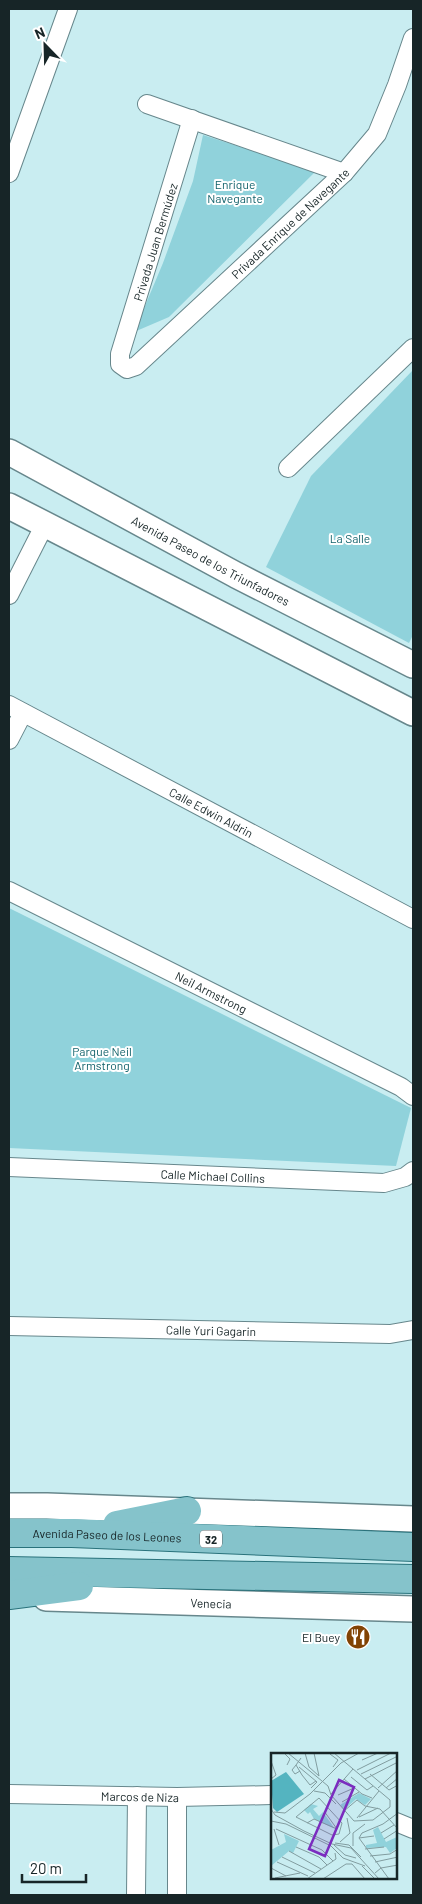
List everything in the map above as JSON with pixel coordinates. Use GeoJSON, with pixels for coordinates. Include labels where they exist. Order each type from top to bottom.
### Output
{"type":"FeatureCollection","features":[{"type":"Feature","properties":{"kind":"main road"},"geometry":{"type":"LineString","coordinates":[[9,1525],[64,1533],[187,1511]]}},
{"type":"Feature","properties":{"kind":"main road","name":"Avenida Paseo de los Leones"},"geometry":{"type":"LineString","coordinates":[[9,1533],[64,1533],[413,1547]]}},
{"type":"Feature","properties":{"kind":"main road"},"geometry":{"type":"LineString","coordinates":[[9,1571],[413,1579]]}},
{"type":"Feature","properties":{"kind":"main road"},"geometry":{"type":"LineString","coordinates":[[9,1596],[172,1574]]}},
{"type":"Feature","properties":{"kind":"street"},"geometry":{"type":"LineString","coordinates":[[9,173],[68,9]]}},
{"type":"Feature","properties":{"kind":"street","name":"Privada Enrique de Navegante"},"geometry":{"type":"LineString","coordinates":[[120,364],[121,367],[127,369],[136,366],[344,173],[377,134],[397,85],[413,38]]}},
{"type":"Feature","properties":{"kind":"street"},"geometry":{"type":"LineString","coordinates":[[147,104],[344,173]]}},
{"type":"Feature","properties":{"kind":"street","name":"Privada Juan Bermúdez"},"geometry":{"type":"LineString","coordinates":[[120,364],[120,354],[192,119]]}},
{"type":"Feature","properties":{"kind":"street"},"geometry":{"type":"LineString","coordinates":[[288,468],[413,348]]}},
{"type":"Feature","properties":{"kind":"street","name":"Avenida Paseo de los Triunfadores"},"geometry":{"type":"LineString","coordinates":[[9,452],[236,575],[413,665]]}},
{"type":"Feature","properties":{"kind":"street"},"geometry":{"type":"LineString","coordinates":[[9,506],[413,713]]}},
{"type":"Feature","properties":{"kind":"street"},"geometry":{"type":"LineString","coordinates":[[9,594],[45,524]]}},
{"type":"Feature","properties":{"kind":"street"},"geometry":{"type":"LineString","coordinates":[[9,740],[16,709]]}},
{"type":"Feature","properties":{"kind":"street","name":"Calle Edwin Aldrin"},"geometry":{"type":"LineString","coordinates":[[16,709],[413,919]]}},
{"type":"Feature","properties":{"kind":"street","name":"Neil Armstrong"},"geometry":{"type":"LineString","coordinates":[[9,891],[401,1087],[413,1096]]}},
{"type":"Feature","properties":{"kind":"street","name":"Calle Michael Collins"},"geometry":{"type":"LineString","coordinates":[[9,1166],[384,1183],[405,1177],[413,1171]]}},
{"type":"Feature","properties":{"kind":"street","name":"Calle Yuri Gagarin"},"geometry":{"type":"LineString","coordinates":[[9,1326],[390,1334],[413,1330]]}},
{"type":"Feature","properties":{"kind":"street"},"geometry":{"type":"LineString","coordinates":[[9,1506],[413,1519]]}},
{"type":"Feature","properties":{"kind":"street","name":"Venecia"},"geometry":{"type":"LineString","coordinates":[[9,1596],[413,1609]]}},
{"type":"Feature","properties":{"kind":"street","name":"Marcos de Niza"},"geometry":{"type":"LineString","coordinates":[[9,1794],[177,1797],[271,1795]]}},
{"type":"Feature","properties":{"kind":"street"},"geometry":{"type":"LineString","coordinates":[[136,1895],[137,1796]]}},
{"type":"Feature","properties":{"kind":"street"},"geometry":{"type":"LineString","coordinates":[[177,1797],[177,1895]]}},
{"type":"Feature","properties":{"kind":"street"},"geometry":{"type":"LineString","coordinates":[[397,1822],[413,1828]]}},
{"type":"Feature","properties":{"kind":"green space","name":"Enrique Navegante"},"geometry":{"type":"Polygon","coordinates":[[[203,135],[316,171],[169,317],[134,332],[163,263],[193,181],[203,135]]]}},
{"type":"Feature","properties":{"kind":"green space","name":"La Salle"},"geometry":{"type":"Polygon","coordinates":[[[413,370],[413,635],[409,643],[266,567],[311,476],[413,370]]]}},
{"type":"Feature","properties":{"kind":"green space","name":"Parque Neil Armstrong"},"geometry":{"type":"Polygon","coordinates":[[[9,908],[411,1108],[396,1166],[9,1148],[9,908]]]}},
{"type":"Feature","properties":{"kind":"place","name":"El Buey"},"geometry":{"type":"Point","coordinates":[358,1637]}}]}
